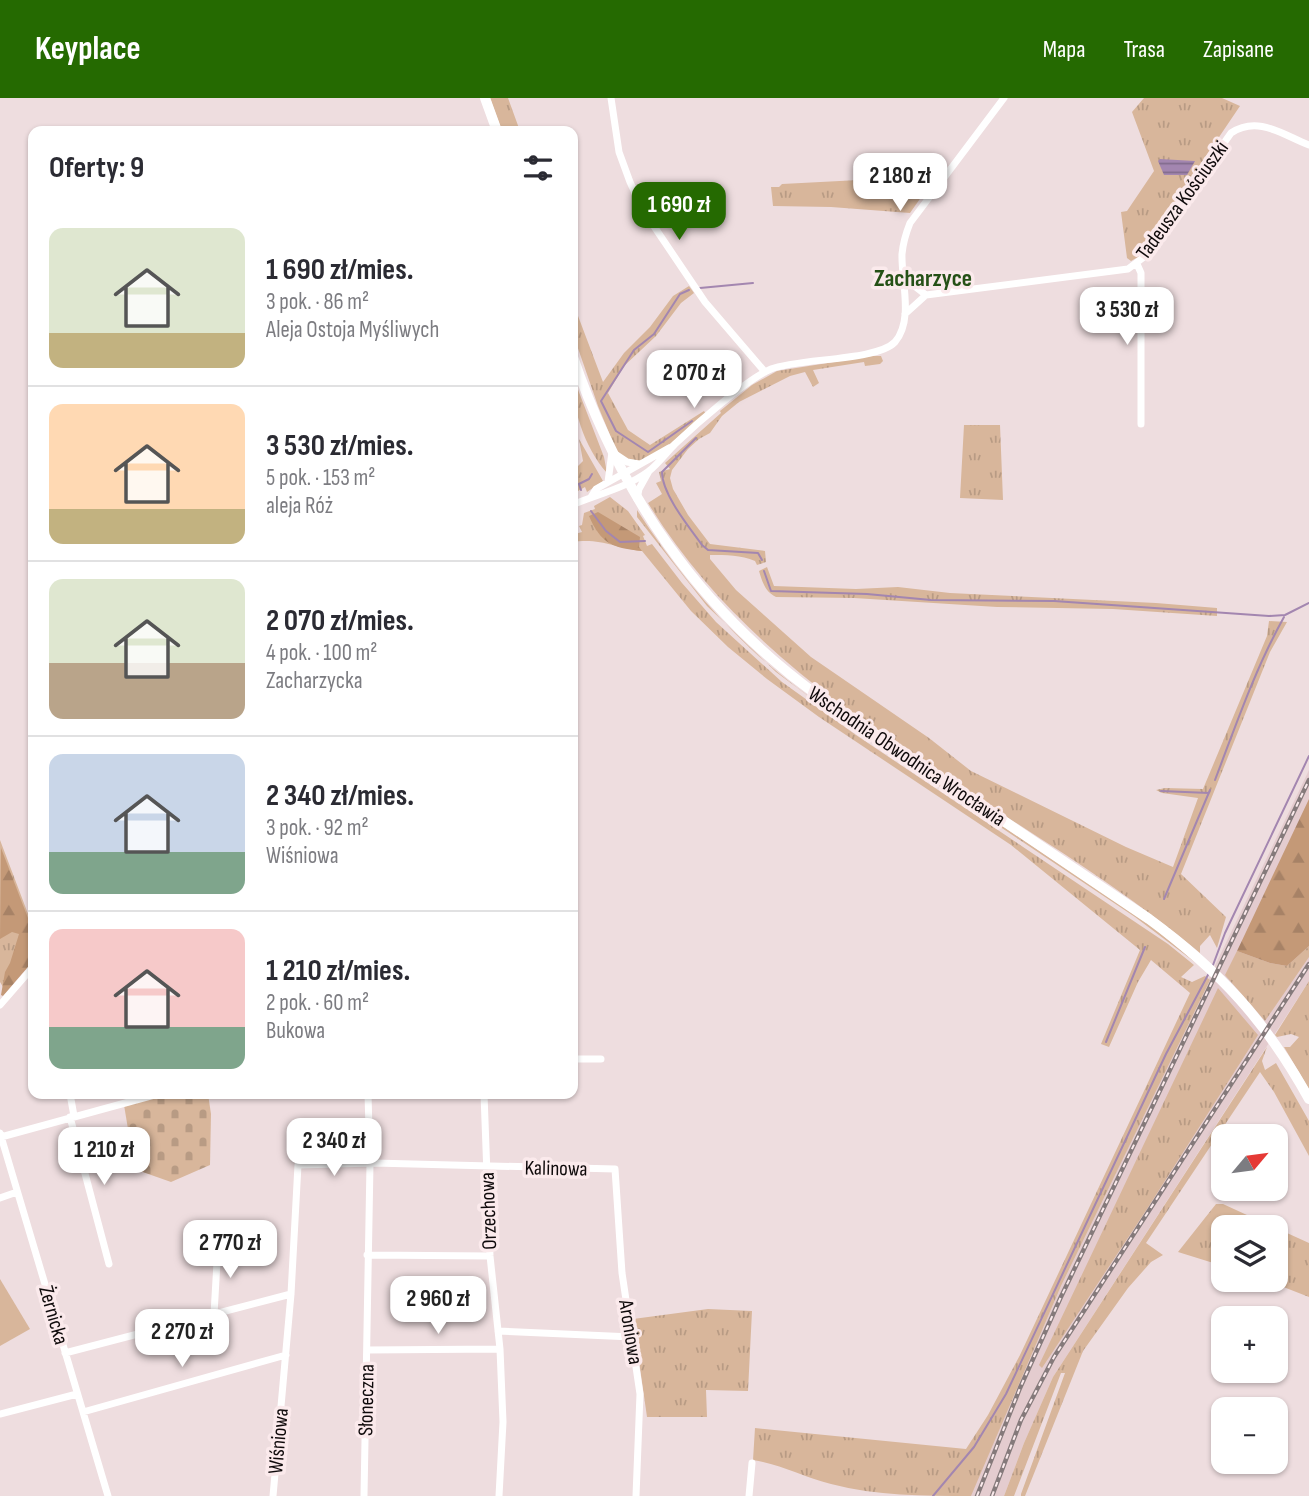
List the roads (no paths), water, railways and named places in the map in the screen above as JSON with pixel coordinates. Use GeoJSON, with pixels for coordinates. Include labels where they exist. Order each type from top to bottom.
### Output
{"type":"FeatureCollection","features":[{"type":"Feature","properties":{"kind":"main road"},"geometry":{"type":"LineString","coordinates":[[485,98],[495,126]]}},
{"type":"Feature","properties":{"kind":"main road","name":"Wschodnia Obwodnica Wrocławia"},"geometry":{"type":"LineString","coordinates":[[578,370],[595,415],[637,499],[674,555],[744,635],[785,671],[837,710],[1149,919],[1210,967],[1247,1006],[1274,1041],[1309,1099]]}},
{"type":"Feature","properties":{"kind":"street"},"geometry":{"type":"LineString","coordinates":[[611,98],[620,152],[629,183],[643,210],[705,302],[765,372]]}},
{"type":"Feature","properties":{"kind":"street"},"geometry":{"type":"LineString","coordinates":[[637,499],[639,489],[649,471],[673,446],[765,372],[788,365],[884,349],[894,343],[900,334],[905,314],[903,245],[910,223],[1004,98]]}},
{"type":"Feature","properties":{"kind":"street","name":"Tadeusza Kościuszki"},"geometry":{"type":"LineString","coordinates":[[926,295],[1120,271],[1137,264],[1231,133],[1248,125],[1261,125],[1309,145]]}},
{"type":"Feature","properties":{"kind":"street"},"geometry":{"type":"LineString","coordinates":[[1137,264],[1141,273],[1141,424]]}},
{"type":"Feature","properties":{"kind":"street"},"geometry":{"type":"LineString","coordinates":[[903,276],[926,295],[905,314]]}},
{"type":"Feature","properties":{"kind":"street"},"geometry":{"type":"LineString","coordinates":[[578,502],[601,496],[640,464],[673,446]]}},
{"type":"Feature","properties":{"kind":"street"},"geometry":{"type":"LineString","coordinates":[[612,452],[627,463],[640,464]]}},
{"type":"Feature","properties":{"kind":"street"},"geometry":{"type":"LineString","coordinates":[[608,482],[612,452]]}},
{"type":"Feature","properties":{"kind":"street"},"geometry":{"type":"LineString","coordinates":[[591,497],[596,489],[608,482],[649,471]]}},
{"type":"Feature","properties":{"kind":"street"},"geometry":{"type":"LineString","coordinates":[[0,1005],[28,973]]}},
{"type":"Feature","properties":{"kind":"street"},"geometry":{"type":"LineString","coordinates":[[578,1059],[601,1059]]}},
{"type":"Feature","properties":{"kind":"street"},"geometry":{"type":"LineString","coordinates":[[70,1099],[72,1117],[109,1264]]}},
{"type":"Feature","properties":{"kind":"street"},"geometry":{"type":"LineString","coordinates":[[1,1135],[140,1099]]}},
{"type":"Feature","properties":{"kind":"street","name":"Słoneczna"},"geometry":{"type":"LineString","coordinates":[[364,1496],[370,1164],[368,1099]]}},
{"type":"Feature","properties":{"kind":"street","name":"Orzechowa"},"geometry":{"type":"LineString","coordinates":[[484,1099],[490,1256],[500,1349],[503,1422],[499,1496]]}},
{"type":"Feature","properties":{"kind":"street","name":"Żernicka"},"geometry":{"type":"LineString","coordinates":[[1,1135],[108,1496]]}},
{"type":"Feature","properties":{"kind":"street","name":"Wiśniowa"},"geometry":{"type":"LineString","coordinates":[[273,1496],[291,1294],[298,1164],[370,1164]]}},
{"type":"Feature","properties":{"kind":"street","name":"Kalinowa"},"geometry":{"type":"LineString","coordinates":[[370,1164],[615,1168]]}},
{"type":"Feature","properties":{"kind":"street","name":"Aroniowa"},"geometry":{"type":"LineString","coordinates":[[615,1168],[622,1273],[640,1394],[636,1496]]}},
{"type":"Feature","properties":{"kind":"street"},"geometry":{"type":"LineString","coordinates":[[0,1198],[17,1192]]}},
{"type":"Feature","properties":{"kind":"street"},"geometry":{"type":"LineString","coordinates":[[214,1314],[218,1245]]}},
{"type":"Feature","properties":{"kind":"street"},"geometry":{"type":"LineString","coordinates":[[367,1255],[490,1256]]}},
{"type":"Feature","properties":{"kind":"street"},"geometry":{"type":"LineString","coordinates":[[65,1353],[291,1294]]}},
{"type":"Feature","properties":{"kind":"street"},"geometry":{"type":"LineString","coordinates":[[498,1331],[632,1337]]}},
{"type":"Feature","properties":{"kind":"street"},"geometry":{"type":"LineString","coordinates":[[368,1350],[500,1349]]}},
{"type":"Feature","properties":{"kind":"street"},"geometry":{"type":"LineString","coordinates":[[83,1412],[286,1354]]}},
{"type":"Feature","properties":{"kind":"street"},"geometry":{"type":"LineString","coordinates":[[0,1414],[77,1394]]}},
{"type":"Feature","properties":{"kind":"street"},"geometry":{"type":"LineString","coordinates":[[748,1496],[752,1463]]}},
{"type":"Feature","properties":{"kind":"waterway"},"geometry":{"type":"LineString","coordinates":[[700,288],[753,283]]}},
{"type":"Feature","properties":{"kind":"waterway"},"geometry":{"type":"LineString","coordinates":[[689,290],[680,294],[654,334],[634,350],[601,401],[616,431],[648,452],[692,421]]}},
{"type":"Feature","properties":{"kind":"waterway"},"geometry":{"type":"LineString","coordinates":[[696,438],[662,472],[671,500],[708,550],[758,553],[762,560]]}},
{"type":"Feature","properties":{"kind":"waterway"},"geometry":{"type":"LineString","coordinates":[[581,490],[579,484],[589,479],[592,474]]}},
{"type":"Feature","properties":{"kind":"waterway"},"geometry":{"type":"LineString","coordinates":[[591,511],[606,531],[620,542],[645,541]]}},
{"type":"Feature","properties":{"kind":"waterway"},"geometry":{"type":"LineString","coordinates":[[764,571],[771,591],[867,594],[931,600],[1054,601],[1269,616],[1285,615],[1309,603]]}},
{"type":"Feature","properties":{"kind":"waterway"},"geometry":{"type":"LineString","coordinates":[[1215,780],[1255,677],[1284,617]]}},
{"type":"Feature","properties":{"kind":"waterway"},"geometry":{"type":"LineString","coordinates":[[1213,965],[1225,933],[1309,756]]}},
{"type":"Feature","properties":{"kind":"waterway"},"geometry":{"type":"LineString","coordinates":[[1164,899],[1210,790]]}},
{"type":"Feature","properties":{"kind":"waterway"},"geometry":{"type":"LineString","coordinates":[[1161,791],[1209,793]]}},
{"type":"Feature","properties":{"kind":"waterway"},"geometry":{"type":"LineString","coordinates":[[1106,1042],[1145,947]]}},
{"type":"Feature","properties":{"kind":"waterway"},"geometry":{"type":"LineString","coordinates":[[933,1496],[974,1447],[1006,1394],[1166,1054],[1209,973]]}},
{"type":"Feature","properties":{"kind":"railway"},"geometry":{"type":"LineString","coordinates":[[977,1496],[1020,1388],[1060,1299],[1309,780]]}},
{"type":"Feature","properties":{"kind":"railway"},"geometry":{"type":"LineString","coordinates":[[992,1496],[1021,1420],[1054,1357],[1309,964]]}},
{"type":"Feature","properties":{"kind":"district","name":"Zacharzyce"},"geometry":{"type":"Point","coordinates":[923,278]}}]}
